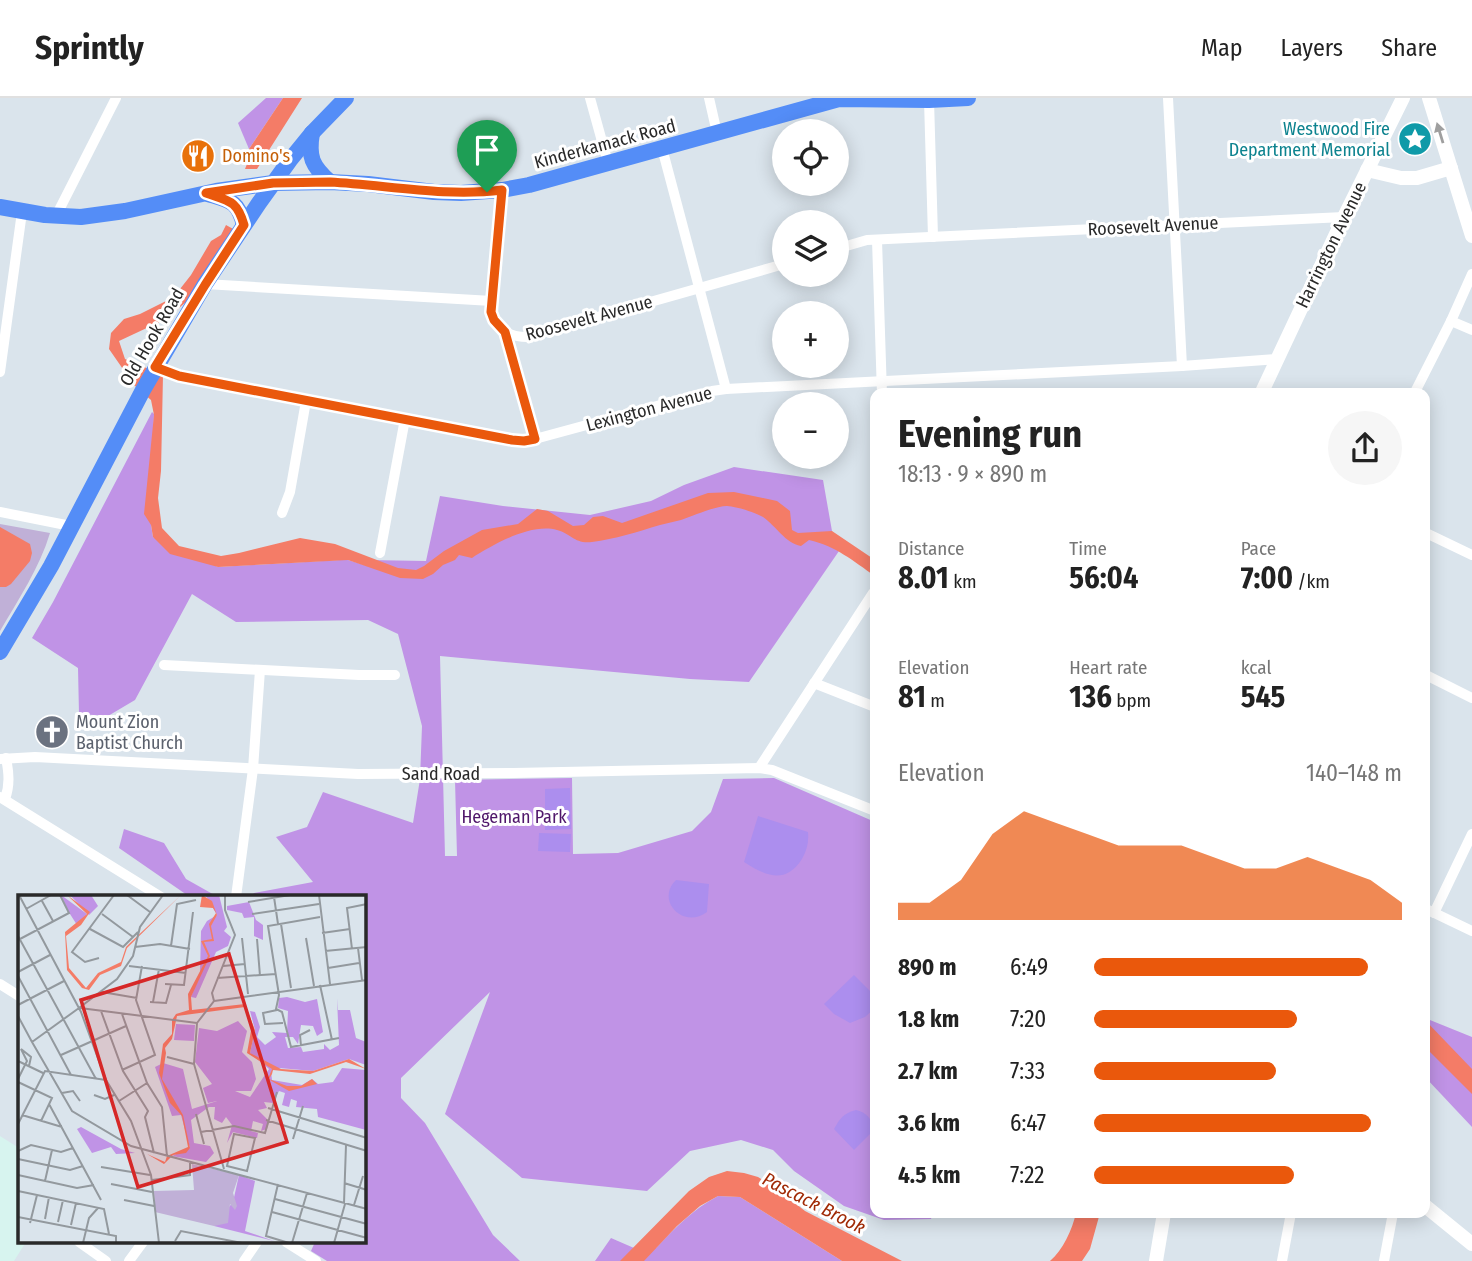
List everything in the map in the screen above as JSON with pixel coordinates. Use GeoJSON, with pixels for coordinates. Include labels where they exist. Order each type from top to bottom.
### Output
{"type":"FeatureCollection","features":[{"type":"Feature","properties":{"kind":"main road","name":"Old Hook Road"},"geometry":{"type":"LineString","coordinates":[[0,652],[51,565],[155,367],[205,285],[273,183],[312,133],[346,98]]}},
{"type":"Feature","properties":{"kind":"main road","name":"Kinderkamack Road"},"geometry":{"type":"LineString","coordinates":[[0,207],[56,216],[102,215],[206,193],[273,183],[368,184],[461,193],[502,190],[529,185],[840,99],[968,98]]}},
{"type":"Feature","properties":{"kind":"main road"},"geometry":{"type":"LineString","coordinates":[[312,133],[309,148],[313,162],[330,182]]}},
{"type":"Feature","properties":{"kind":"main road"},"geometry":{"type":"LineString","coordinates":[[206,193],[229,201],[240,209],[244,225]]}},
{"type":"Feature","properties":{"kind":"street"},"geometry":{"type":"LineString","coordinates":[[56,216],[116,98]]}},
{"type":"Feature","properties":{"kind":"street"},"geometry":{"type":"LineString","coordinates":[[590,98],[608,163]]}},
{"type":"Feature","properties":{"kind":"street"},"geometry":{"type":"LineString","coordinates":[[709,98],[717,133]]}},
{"type":"Feature","properties":{"kind":"street"},"geometry":{"type":"LineString","coordinates":[[1168,98],[1182,366]]}},
{"type":"Feature","properties":{"kind":"street","name":"Harrington Avenue"},"geometry":{"type":"LineString","coordinates":[[1264,388],[1344,216],[1403,98]]}},
{"type":"Feature","properties":{"kind":"street"},"geometry":{"type":"LineString","coordinates":[[1429,98],[1472,236]]}},
{"type":"Feature","properties":{"kind":"street"},"geometry":{"type":"LineString","coordinates":[[929,100],[933,237]]}},
{"type":"Feature","properties":{"kind":"street"},"geometry":{"type":"LineString","coordinates":[[662,148],[726,389]]}},
{"type":"Feature","properties":{"kind":"street"},"geometry":{"type":"LineString","coordinates":[[1367,170],[1401,178],[1417,178],[1451,168]]}},
{"type":"Feature","properties":{"kind":"street"},"geometry":{"type":"LineString","coordinates":[[205,285],[492,300],[502,190]]}},
{"type":"Feature","properties":{"kind":"street"},"geometry":{"type":"LineString","coordinates":[[0,372],[22,212]]}},
{"type":"Feature","properties":{"kind":"street","name":"Roosevelt Avenue"},"geometry":{"type":"LineString","coordinates":[[849,245],[867,240],[1344,216]]}},
{"type":"Feature","properties":{"kind":"street"},"geometry":{"type":"LineString","coordinates":[[877,240],[882,388]]}},
{"type":"Feature","properties":{"kind":"street","name":"Roosevelt Avenue"},"geometry":{"type":"LineString","coordinates":[[492,300],[491,312],[494,320],[505,332],[527,337],[772,267]]}},
{"type":"Feature","properties":{"kind":"street"},"geometry":{"type":"LineString","coordinates":[[1418,388],[1472,274]]}},
{"type":"Feature","properties":{"kind":"street"},"geometry":{"type":"LineString","coordinates":[[1451,321],[1472,330]]}},
{"type":"Feature","properties":{"kind":"street"},"geometry":{"type":"LineString","coordinates":[[505,332],[535,439]]}},
{"type":"Feature","properties":{"kind":"street","name":"Lexington Avenue"},"geometry":{"type":"LineString","coordinates":[[155,367],[179,376],[524,441],[726,389],[1277,359]]}},
{"type":"Feature","properties":{"kind":"street"},"geometry":{"type":"LineString","coordinates":[[282,513],[290,492],[306,401]]}},
{"type":"Feature","properties":{"kind":"street"},"geometry":{"type":"LineString","coordinates":[[380,552],[405,419]]}},
{"type":"Feature","properties":{"kind":"street"},"geometry":{"type":"LineString","coordinates":[[0,512],[71,526]]}},
{"type":"Feature","properties":{"kind":"street"},"geometry":{"type":"LineString","coordinates":[[1430,535],[1472,555]]}},
{"type":"Feature","properties":{"kind":"street"},"geometry":{"type":"LineString","coordinates":[[759,768],[870,598]]}},
{"type":"Feature","properties":{"kind":"street"},"geometry":{"type":"LineString","coordinates":[[164,665],[395,675]]}},
{"type":"Feature","properties":{"kind":"street"},"geometry":{"type":"LineString","coordinates":[[236,895],[253,769],[260,670]]}},
{"type":"Feature","properties":{"kind":"street"},"geometry":{"type":"LineString","coordinates":[[1430,677],[1472,698]]}},
{"type":"Feature","properties":{"kind":"street"},"geometry":{"type":"LineString","coordinates":[[814,683],[870,705]]}},
{"type":"Feature","properties":{"kind":"street","name":"Sand Road"},"geometry":{"type":"LineString","coordinates":[[3,759],[35,757],[358,774],[759,768],[772,770],[870,809]]}},
{"type":"Feature","properties":{"kind":"street"},"geometry":{"type":"LineString","coordinates":[[3,759],[9,772],[8,788],[3,798],[158,895]]}},
{"type":"Feature","properties":{"kind":"street"},"geometry":{"type":"LineString","coordinates":[[1430,908],[1472,834]]}},
{"type":"Feature","properties":{"kind":"street"},"geometry":{"type":"LineString","coordinates":[[1430,910],[1472,931]]}},
{"type":"Feature","properties":{"kind":"street"},"geometry":{"type":"LineString","coordinates":[[0,984],[18,995]]}},
{"type":"Feature","properties":{"kind":"street"},"geometry":{"type":"LineString","coordinates":[[1430,1210],[1472,1244]]}},
{"type":"Feature","properties":{"kind":"street"},"geometry":{"type":"LineString","coordinates":[[1156,1261],[1163,1218]]}},
{"type":"Feature","properties":{"kind":"street"},"geometry":{"type":"LineString","coordinates":[[1282,1261],[1290,1218]]}},
{"type":"Feature","properties":{"kind":"street"},"geometry":{"type":"LineString","coordinates":[[1384,1261],[1392,1218]]}},
{"type":"Feature","properties":{"kind":"street"},"geometry":{"type":"LineString","coordinates":[[82,1244],[106,1261]]}},
{"type":"Feature","properties":{"kind":"street"},"geometry":{"type":"LineString","coordinates":[[130,1261],[142,1244]]}},
{"type":"Feature","properties":{"kind":"street"},"geometry":{"type":"LineString","coordinates":[[244,1261],[256,1244]]}},
{"type":"Feature","properties":{"kind":"street"},"geometry":{"type":"LineString","coordinates":[[289,1244],[316,1261]]}},
{"type":"Feature","properties":{"kind":"shaded area"},"geometry":{"type":"Polygon","coordinates":[[[283,98],[302,98],[257,169],[245,169],[249,149],[283,98]]]}},
{"type":"Feature","properties":{"kind":"shaded area"},"geometry":{"type":"Polygon","coordinates":[[[226,225],[235,230],[186,302],[166,319],[119,341],[125,359],[163,375],[158,498],[162,528],[179,546],[221,556],[300,538],[335,544],[398,568],[416,570],[482,530],[518,524],[537,509],[548,511],[573,526],[584,525],[593,517],[603,516],[622,523],[708,493],[734,492],[777,501],[790,511],[792,530],[798,533],[832,531],[870,557],[870,573],[828,546],[809,540],[801,546],[795,544],[763,517],[727,506],[592,542],[577,540],[557,530],[536,529],[502,541],[472,558],[459,555],[423,579],[400,578],[348,560],[218,567],[170,554],[153,537],[151,525],[144,514],[154,415],[151,400],[134,385],[109,349],[111,333],[124,319],[168,300],[191,275],[211,241],[221,235],[226,225]]]}},
{"type":"Feature","properties":{"kind":"shaded area"},"geometry":{"type":"Polygon","coordinates":[[[0,524],[50,533],[35,571],[0,631],[0,524]]]}},
{"type":"Feature","properties":{"kind":"shaded area"},"geometry":{"type":"Polygon","coordinates":[[[0,527],[30,544],[32,553],[30,561],[6,587],[0,587],[0,527]]]}},
{"type":"Feature","properties":{"kind":"shaded area"},"geometry":{"type":"Polygon","coordinates":[[[570,788],[571,829],[545,830],[545,789],[570,788]]]}},
{"type":"Feature","properties":{"kind":"shaded area"},"geometry":{"type":"Polygon","coordinates":[[[758,816],[808,832],[804,856],[789,872],[775,876],[744,862],[758,816]]]}},
{"type":"Feature","properties":{"kind":"shaded area"},"geometry":{"type":"Polygon","coordinates":[[[539,833],[571,834],[570,852],[538,851],[539,833]]]}},
{"type":"Feature","properties":{"kind":"shaded area"},"geometry":{"type":"Polygon","coordinates":[[[676,880],[709,884],[707,912],[698,917],[689,917],[675,910],[670,904],[669,896],[670,888],[676,880]]]}},
{"type":"Feature","properties":{"kind":"shaded area"},"geometry":{"type":"Polygon","coordinates":[[[854,975],[870,991],[870,1012],[850,1023],[834,1014],[824,1004],[854,975]]]}},
{"type":"Feature","properties":{"kind":"shaded area"},"geometry":{"type":"Polygon","coordinates":[[[1430,1025],[1472,1069],[1472,1094],[1430,1052],[1430,1025]]]}},
{"type":"Feature","properties":{"kind":"shaded area"},"geometry":{"type":"Polygon","coordinates":[[[856,1110],[870,1120],[870,1134],[854,1150],[834,1129],[848,1113],[856,1110]]]}},
{"type":"Feature","properties":{"kind":"shaded area"},"geometry":{"type":"Polygon","coordinates":[[[0,1136],[18,1147],[18,1244],[25,1244],[14,1261],[0,1261],[0,1136]]]}},
{"type":"Feature","properties":{"kind":"shaded area","name":"Pascack Brook"},"geometry":{"type":"Polygon","coordinates":[[[727,1171],[758,1177],[805,1211],[902,1261],[842,1261],[740,1197],[718,1196],[700,1206],[677,1226],[644,1261],[620,1261],[689,1191],[709,1177],[727,1171]]]}},
{"type":"Feature","properties":{"kind":"shaded area"},"geometry":{"type":"Polygon","coordinates":[[[1074,1218],[1099,1218],[1090,1249],[1082,1261],[1050,1261],[1059,1251],[1074,1218]]]}},
{"type":"Feature","properties":{"kind":"green space"},"geometry":{"type":"Polygon","coordinates":[[[266,98],[283,98],[249,149],[238,123],[266,98]]]}},
{"type":"Feature","properties":{"kind":"green space","name":"Hegeman Park"},"geometry":{"type":"Polygon","coordinates":[[[152,412],[153,537],[218,567],[348,560],[374,568],[368,560],[426,561],[440,496],[590,515],[651,501],[684,485],[734,467],[823,480],[832,531],[839,551],[749,682],[440,656],[445,856],[457,856],[455,780],[572,778],[573,854],[618,853],[692,831],[711,812],[723,779],[774,778],[870,820],[870,1215],[844,1206],[794,1171],[773,1150],[741,1140],[690,1151],[647,1191],[522,1178],[445,1114],[490,992],[401,1078],[401,1098],[425,1123],[493,1235],[520,1261],[327,1261],[311,1251],[314,1244],[366,1244],[366,895],[252,895],[313,882],[276,837],[307,827],[323,792],[413,823],[420,779],[422,726],[398,634],[368,620],[236,622],[192,594],[135,700],[108,716],[79,714],[78,668],[32,638],[152,412]]]}},
{"type":"Feature","properties":{"kind":"green space"},"geometry":{"type":"Polygon","coordinates":[[[124,829],[164,843],[186,879],[214,895],[187,895],[119,848],[124,829]]]}},
{"type":"Feature","properties":{"kind":"green space"},"geometry":{"type":"Polygon","coordinates":[[[1430,1020],[1472,1037],[1472,1127],[1430,1082],[1430,1020]]]}},
{"type":"Feature","properties":{"kind":"green space"},"geometry":{"type":"Polygon","coordinates":[[[718,1196],[740,1197],[842,1261],[595,1261],[611,1238],[634,1248],[656,1248],[692,1213],[718,1196]]]}},
{"type":"Feature","properties":{"kind":"green space"},"geometry":{"type":"Polygon","coordinates":[[[878,1218],[931,1218],[931,1219],[878,1218]]]}},
{"type":"Feature","properties":{"kind":"place","name":"Westwood Fire Department Memorial"},"geometry":{"type":"Point","coordinates":[1415,139]}},
{"type":"Feature","properties":{"kind":"place","name":"Domino's"},"geometry":{"type":"Point","coordinates":[198,156]}},
{"type":"Feature","properties":{"kind":"place","name":"Mount Zion Baptist Church"},"geometry":{"type":"Point","coordinates":[52,732]}},
{"type":"Feature","properties":{"kind":"route"},"geometry":{"type":"LineString","coordinates":[[303,182],[368,184],[434,192],[487,192],[502,190],[491,312],[494,320],[505,332],[535,439],[512,440],[179,376],[155,367],[244,225],[240,209],[229,201],[206,193],[245,186],[303,182]]}}]}
